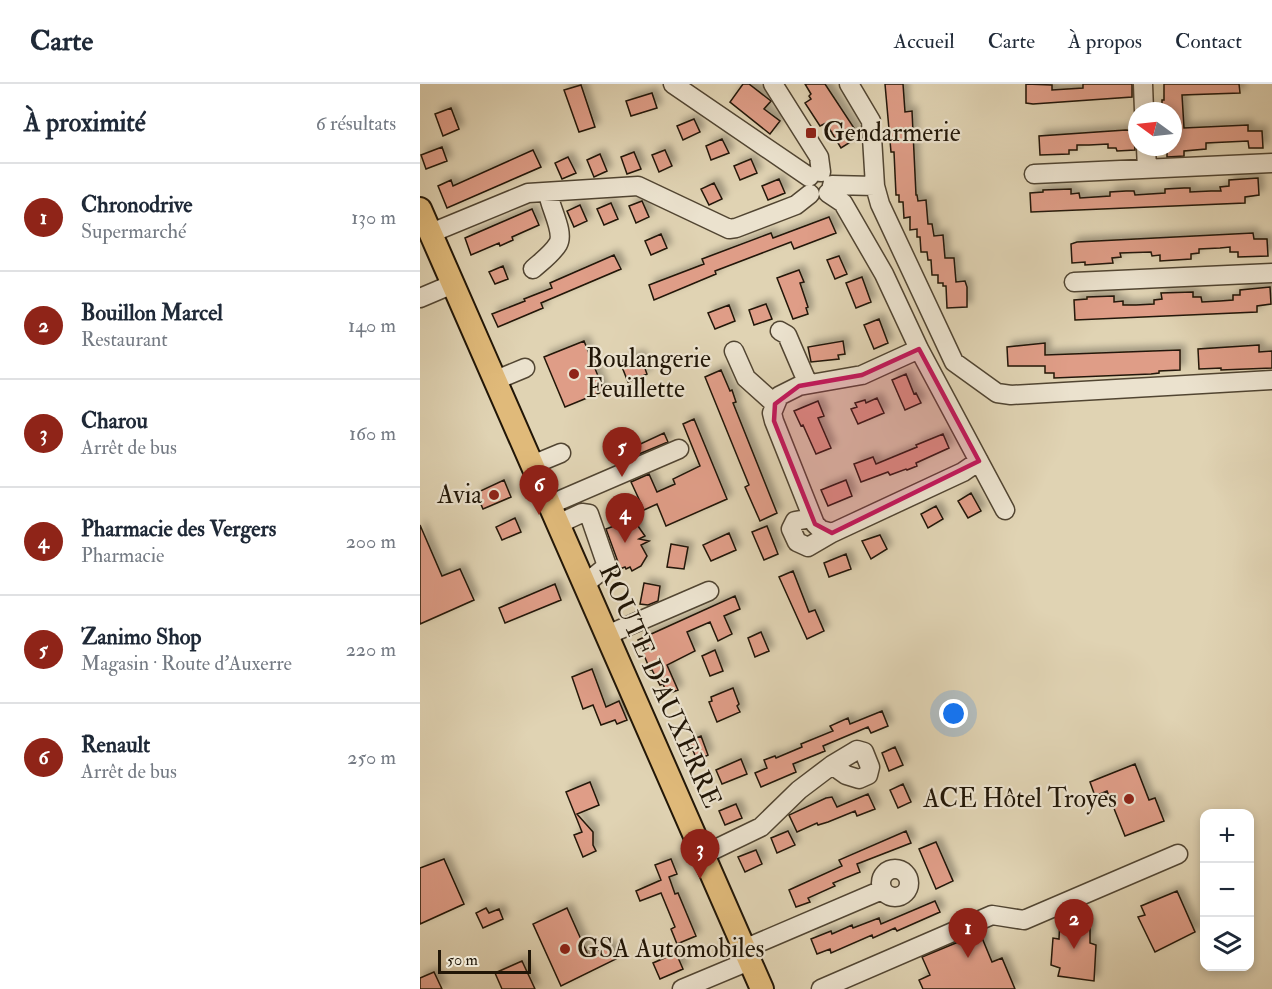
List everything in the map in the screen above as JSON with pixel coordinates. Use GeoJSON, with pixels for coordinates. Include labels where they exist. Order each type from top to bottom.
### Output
{"type":"FeatureCollection","features":[{"type":"Feature","properties":{"kind":"main road","name":"ROUTE D'AUXERRE"},"geometry":{"type":"LineString","coordinates":[[420,209],[762,989]]}},
{"type":"Feature","properties":{"kind":"street"},"geometry":{"type":"LineString","coordinates":[[673,84],[820,184],[843,203],[884,274],[919,349],[1005,510]]}},
{"type":"Feature","properties":{"kind":"street"},"geometry":{"type":"LineString","coordinates":[[774,84],[819,157],[820,184]]}},
{"type":"Feature","properties":{"kind":"street"},"geometry":{"type":"LineString","coordinates":[[849,84],[871,121],[875,186],[880,204],[954,363],[997,393],[1011,395],[1272,380]]}},
{"type":"Feature","properties":{"kind":"street"},"geometry":{"type":"LineString","coordinates":[[1143,84],[1144,102]]}},
{"type":"Feature","properties":{"kind":"street"},"geometry":{"type":"LineString","coordinates":[[1146,156],[1147,169]]}},
{"type":"Feature","properties":{"kind":"street"},"geometry":{"type":"LineString","coordinates":[[1034,174],[1272,163]]}},
{"type":"Feature","properties":{"kind":"street"},"geometry":{"type":"LineString","coordinates":[[431,233],[522,195],[548,192],[638,186],[729,229],[796,205],[820,184],[875,186]]}},
{"type":"Feature","properties":{"kind":"street"},"geometry":{"type":"LineString","coordinates":[[533,268],[549,255],[560,237],[548,202],[548,192]]}},
{"type":"Feature","properties":{"kind":"street"},"geometry":{"type":"LineString","coordinates":[[1074,282],[1272,273]]}},
{"type":"Feature","properties":{"kind":"street"},"geometry":{"type":"LineString","coordinates":[[420,298],[453,284]]}},
{"type":"Feature","properties":{"kind":"street"},"geometry":{"type":"LineString","coordinates":[[780,331],[787,335],[808,384]]}},
{"type":"Feature","properties":{"kind":"street"},"geometry":{"type":"LineString","coordinates":[[831,533],[821,530],[812,518],[774,422],[772,413],[775,404],[779,396],[799,386],[862,375],[919,349]]}},
{"type":"Feature","properties":{"kind":"street"},"geometry":{"type":"LineString","coordinates":[[734,351],[746,378],[775,404]]}},
{"type":"Feature","properties":{"kind":"street"},"geometry":{"type":"LineString","coordinates":[[496,381],[525,368]]}},
{"type":"Feature","properties":{"kind":"street"},"geometry":{"type":"LineString","coordinates":[[554,514],[679,449]]}},
{"type":"Feature","properties":{"kind":"street"},"geometry":{"type":"LineString","coordinates":[[532,465],[561,453]]}},
{"type":"Feature","properties":{"kind":"street"},"geometry":{"type":"LineString","coordinates":[[812,518],[795,521],[791,528],[797,542],[808,547],[831,533],[963,472],[979,461]]}},
{"type":"Feature","properties":{"kind":"street"},"geometry":{"type":"LineString","coordinates":[[554,514],[589,514],[608,566],[585,584]]}},
{"type":"Feature","properties":{"kind":"street"},"geometry":{"type":"LineString","coordinates":[[607,635],[709,591]]}},
{"type":"Feature","properties":{"kind":"street"},"geometry":{"type":"LineString","coordinates":[[703,855],[761,827],[798,790],[832,765]]}},
{"type":"Feature","properties":{"kind":"street"},"geometry":{"type":"LineString","coordinates":[[821,989],[992,915],[1024,920],[1179,854]]}},
{"type":"Feature","properties":{"kind":"street"},"geometry":{"type":"LineString","coordinates":[[682,989],[746,955],[882,890]]}},
{"type":"Feature","properties":{"kind":"highlighted area"},"geometry":{"type":"Polygon","coordinates":[[[919,349],[979,461],[832,533],[815,524],[774,421],[775,404],[799,386],[862,375],[919,349]]]}},
{"type":"Feature","properties":{"kind":"building"},"geometry":{"type":"Polygon","coordinates":[[[743,84],[749,84],[771,101],[764,109],[780,121],[770,134],[730,102],[743,84]]]}},
{"type":"Feature","properties":{"kind":"building"},"geometry":{"type":"Polygon","coordinates":[[[805,84],[825,84],[854,128],[856,134],[850,138],[852,141],[841,148],[826,123],[820,126],[805,103],[811,99],[809,96],[811,94],[805,84]]]}},
{"type":"Feature","properties":{"kind":"building"},"geometry":{"type":"Polygon","coordinates":[[[885,84],[903,84],[905,112],[912,111],[916,195],[918,201],[926,200],[928,224],[932,224],[934,236],[943,235],[945,258],[954,258],[956,282],[965,281],[967,307],[947,308],[946,286],[938,283],[938,275],[932,275],[931,260],[928,260],[927,252],[921,252],[917,229],[910,230],[910,217],[904,218],[903,202],[899,202],[899,195],[896,195],[894,152],[891,152],[885,84]]]}},
{"type":"Feature","properties":{"kind":"building"},"geometry":{"type":"Polygon","coordinates":[[[1026,84],[1052,85],[1052,90],[1083,88],[1083,84],[1132,84],[1132,97],[1033,104],[1026,103],[1026,84]]]}},
{"type":"Feature","properties":{"kind":"building"},"geometry":{"type":"Polygon","coordinates":[[[1164,84],[1239,84],[1240,93],[1182,95],[1184,128],[1248,125],[1248,131],[1262,131],[1263,148],[1249,148],[1248,141],[1206,143],[1206,149],[1184,151],[1184,156],[1167,157],[1182,156],[1182,102],[1162,102],[1164,84]]]}},
{"type":"Feature","properties":{"kind":"building"},"geometry":{"type":"Polygon","coordinates":[[[581,85],[595,127],[579,132],[564,90],[581,85]]]}},
{"type":"Feature","properties":{"kind":"building"},"geometry":{"type":"Polygon","coordinates":[[[652,93],[657,108],[631,116],[626,101],[652,93]]]}},
{"type":"Feature","properties":{"kind":"building"},"geometry":{"type":"Polygon","coordinates":[[[451,108],[459,129],[443,136],[435,114],[451,108]]]}},
{"type":"Feature","properties":{"kind":"building"},"geometry":{"type":"Polygon","coordinates":[[[694,119],[700,132],[683,140],[677,126],[694,119]]]}},
{"type":"Feature","properties":{"kind":"building"},"geometry":{"type":"Polygon","coordinates":[[[1128,130],[1128,150],[1117,151],[1116,148],[1108,148],[1108,144],[1077,145],[1077,150],[1069,150],[1069,154],[1040,155],[1039,136],[1128,130]]]}},
{"type":"Feature","properties":{"kind":"building"},"geometry":{"type":"Polygon","coordinates":[[[722,139],[729,153],[711,160],[706,146],[722,139]]]}},
{"type":"Feature","properties":{"kind":"building"},"geometry":{"type":"Polygon","coordinates":[[[442,147],[447,161],[426,169],[421,155],[442,147]]]}},
{"type":"Feature","properties":{"kind":"building"},"geometry":{"type":"Polygon","coordinates":[[[533,150],[541,167],[447,208],[438,186],[451,180],[453,186],[533,150]]]}},
{"type":"Feature","properties":{"kind":"building"},"geometry":{"type":"Polygon","coordinates":[[[665,150],[672,166],[659,172],[652,155],[665,150]]]}},
{"type":"Feature","properties":{"kind":"building"},"geometry":{"type":"Polygon","coordinates":[[[634,152],[641,169],[627,174],[621,157],[634,152]]]}},
{"type":"Feature","properties":{"kind":"building"},"geometry":{"type":"Polygon","coordinates":[[[600,154],[607,171],[594,177],[587,160],[600,154]]]}},
{"type":"Feature","properties":{"kind":"building"},"geometry":{"type":"Polygon","coordinates":[[[568,157],[576,173],[562,179],[555,163],[568,157]]]}},
{"type":"Feature","properties":{"kind":"building"},"geometry":{"type":"Polygon","coordinates":[[[751,159],[757,173],[740,180],[734,166],[751,159]]]}},
{"type":"Feature","properties":{"kind":"building"},"geometry":{"type":"Polygon","coordinates":[[[1258,178],[1259,195],[1245,197],[1245,203],[1031,212],[1030,193],[1043,192],[1043,190],[1071,189],[1071,194],[1079,193],[1080,198],[1110,196],[1110,192],[1126,191],[1134,191],[1135,195],[1165,193],[1165,189],[1184,188],[1190,188],[1190,192],[1221,191],[1220,187],[1229,186],[1229,180],[1258,178]]]}},
{"type":"Feature","properties":{"kind":"building"},"geometry":{"type":"Polygon","coordinates":[[[779,179],[785,193],[768,200],[762,186],[779,179]]]}},
{"type":"Feature","properties":{"kind":"building"},"geometry":{"type":"Polygon","coordinates":[[[714,183],[722,199],[709,205],[701,189],[714,183]]]}},
{"type":"Feature","properties":{"kind":"building"},"geometry":{"type":"Polygon","coordinates":[[[642,201],[649,217],[636,223],[629,206],[642,201]]]}},
{"type":"Feature","properties":{"kind":"building"},"geometry":{"type":"Polygon","coordinates":[[[611,203],[618,219],[604,225],[597,209],[611,203]]]}},
{"type":"Feature","properties":{"kind":"building"},"geometry":{"type":"Polygon","coordinates":[[[580,205],[587,221],[574,227],[567,211],[580,205]]]}},
{"type":"Feature","properties":{"kind":"building"},"geometry":{"type":"Polygon","coordinates":[[[532,209],[539,225],[512,237],[513,240],[500,246],[499,243],[471,255],[465,238],[532,209]]]}},
{"type":"Feature","properties":{"kind":"building"},"geometry":{"type":"Polygon","coordinates":[[[829,217],[836,233],[794,249],[791,242],[715,271],[716,274],[654,300],[649,285],[704,264],[702,259],[771,233],[773,238],[829,217]]]}},
{"type":"Feature","properties":{"kind":"building"},"geometry":{"type":"Polygon","coordinates":[[[1253,233],[1254,239],[1267,239],[1268,256],[1238,257],[1238,252],[1230,252],[1230,247],[1199,249],[1199,253],[1191,254],[1191,259],[1160,261],[1160,255],[1152,256],[1151,252],[1120,253],[1121,257],[1112,258],[1113,263],[1085,265],[1085,262],[1072,263],[1071,244],[1077,242],[1253,233]]]}},
{"type":"Feature","properties":{"kind":"building"},"geometry":{"type":"Polygon","coordinates":[[[661,234],[667,248],[651,255],[645,241],[661,234]]]}},
{"type":"Feature","properties":{"kind":"building"},"geometry":{"type":"Polygon","coordinates":[[[614,255],[621,269],[541,303],[543,308],[498,327],[492,314],[552,288],[550,283],[614,255]]]}},
{"type":"Feature","properties":{"kind":"building"},"geometry":{"type":"Polygon","coordinates":[[[839,256],[847,274],[835,279],[827,260],[839,256]]]}},
{"type":"Feature","properties":{"kind":"building"},"geometry":{"type":"Polygon","coordinates":[[[503,266],[508,279],[495,284],[489,272],[503,266]]]}},
{"type":"Feature","properties":{"kind":"building"},"geometry":{"type":"Polygon","coordinates":[[[799,270],[804,282],[800,283],[808,314],[793,319],[777,278],[799,270]]]}},
{"type":"Feature","properties":{"kind":"building"},"geometry":{"type":"Polygon","coordinates":[[[862,277],[871,302],[856,308],[846,283],[862,277]]]}},
{"type":"Feature","properties":{"kind":"building"},"geometry":{"type":"Polygon","coordinates":[[[1270,287],[1271,304],[1257,306],[1257,312],[1075,320],[1074,300],[1087,299],[1087,297],[1114,296],[1114,302],[1123,301],[1123,305],[1136,305],[1154,304],[1154,300],[1162,299],[1161,293],[1193,292],[1193,297],[1201,297],[1202,302],[1233,300],[1233,295],[1240,295],[1240,290],[1270,287]]]}},
{"type":"Feature","properties":{"kind":"building"},"geometry":{"type":"Polygon","coordinates":[[[766,304],[772,319],[754,325],[749,310],[766,304]]]}},
{"type":"Feature","properties":{"kind":"building"},"geometry":{"type":"Polygon","coordinates":[[[729,305],[735,321],[715,329],[708,313],[729,305]]]}},
{"type":"Feature","properties":{"kind":"building"},"geometry":{"type":"Polygon","coordinates":[[[879,319],[888,343],[874,349],[864,325],[879,319]]]}},
{"type":"Feature","properties":{"kind":"building","name":"Boulangerie Feuillette"},"geometry":{"type":"Polygon","coordinates":[[[584,341],[604,391],[565,407],[544,357],[584,341]]]}},
{"type":"Feature","properties":{"kind":"building"},"geometry":{"type":"Polygon","coordinates":[[[843,341],[845,354],[838,355],[839,359],[811,362],[808,347],[843,341]]]}},
{"type":"Feature","properties":{"kind":"building"},"geometry":{"type":"Polygon","coordinates":[[[1045,343],[1045,355],[1180,350],[1180,370],[1159,371],[1159,373],[1151,374],[1054,378],[1054,373],[1045,373],[1045,366],[1008,366],[1007,347],[1045,343]]]}},
{"type":"Feature","properties":{"kind":"building"},"geometry":{"type":"Polygon","coordinates":[[[1259,345],[1259,352],[1272,351],[1272,368],[1199,369],[1198,349],[1259,345]]]}},
{"type":"Feature","properties":{"kind":"building"},"geometry":{"type":"Polygon","coordinates":[[[640,355],[647,374],[628,382],[620,362],[640,355]]]}},
{"type":"Feature","properties":{"kind":"building"},"geometry":{"type":"Polygon","coordinates":[[[721,370],[730,391],[732,390],[736,402],[733,403],[777,513],[760,521],[745,487],[749,485],[705,377],[721,370]]]}},
{"type":"Feature","properties":{"kind":"building"},"geometry":{"type":"Polygon","coordinates":[[[906,374],[914,394],[916,393],[921,403],[905,410],[892,380],[906,374]]]}},
{"type":"Feature","properties":{"kind":"building"},"geometry":{"type":"Polygon","coordinates":[[[877,398],[884,413],[858,424],[851,409],[857,407],[855,403],[865,400],[866,403],[877,398]]]}},
{"type":"Feature","properties":{"kind":"building"},"geometry":{"type":"Polygon","coordinates":[[[818,401],[824,416],[818,418],[831,448],[816,454],[794,411],[818,401]]]}},
{"type":"Feature","properties":{"kind":"building"},"geometry":{"type":"Polygon","coordinates":[[[694,419],[727,499],[666,526],[657,504],[644,510],[631,482],[649,474],[657,492],[675,484],[673,479],[700,466],[683,424],[694,419]]]}},
{"type":"Feature","properties":{"kind":"building"},"geometry":{"type":"Polygon","coordinates":[[[664,433],[668,442],[627,459],[623,452],[664,433]]]}},
{"type":"Feature","properties":{"kind":"building"},"geometry":{"type":"Polygon","coordinates":[[[943,434],[949,448],[916,463],[917,466],[907,470],[890,475],[888,472],[861,482],[854,464],[873,457],[876,464],[943,434]]]}},
{"type":"Feature","properties":{"kind":"building","name":"Avia"},"geometry":{"type":"Polygon","coordinates":[[[504,480],[511,497],[483,509],[476,493],[504,480]]]}},
{"type":"Feature","properties":{"kind":"building"},"geometry":{"type":"Polygon","coordinates":[[[846,480],[852,496],[828,506],[821,490],[846,480]]]}},
{"type":"Feature","properties":{"kind":"building"},"geometry":{"type":"Polygon","coordinates":[[[971,493],[981,511],[968,518],[958,501],[971,493]]]}},
{"type":"Feature","properties":{"kind":"building"},"geometry":{"type":"Polygon","coordinates":[[[936,506],[943,519],[928,528],[921,514],[936,506]]]}},
{"type":"Feature","properties":{"kind":"building"},"geometry":{"type":"Polygon","coordinates":[[[515,518],[521,532],[502,540],[496,527],[515,518]]]}},
{"type":"Feature","properties":{"kind":"building"},"geometry":{"type":"Polygon","coordinates":[[[633,519],[645,536],[639,539],[649,541],[641,545],[647,556],[641,566],[632,571],[630,567],[617,570],[618,562],[606,529],[633,519]]]}},
{"type":"Feature","properties":{"kind":"building"},"geometry":{"type":"Polygon","coordinates":[[[420,525],[442,576],[460,569],[474,600],[420,624],[420,525]]]}},
{"type":"Feature","properties":{"kind":"building"},"geometry":{"type":"Polygon","coordinates":[[[767,526],[778,554],[764,560],[752,532],[767,526]]]}},
{"type":"Feature","properties":{"kind":"building"},"geometry":{"type":"Polygon","coordinates":[[[729,533],[736,550],[711,561],[703,545],[729,533]]]}},
{"type":"Feature","properties":{"kind":"building"},"geometry":{"type":"Polygon","coordinates":[[[880,535],[887,549],[871,559],[862,541],[880,535]]]}},
{"type":"Feature","properties":{"kind":"building"},"geometry":{"type":"Polygon","coordinates":[[[671,544],[688,547],[684,569],[667,567],[671,544]]]}},
{"type":"Feature","properties":{"kind":"building"},"geometry":{"type":"Polygon","coordinates":[[[846,554],[851,569],[829,577],[824,563],[846,554]]]}},
{"type":"Feature","properties":{"kind":"building"},"geometry":{"type":"Polygon","coordinates":[[[793,571],[809,612],[815,610],[824,631],[807,639],[779,577],[793,571]]]}},
{"type":"Feature","properties":{"kind":"building"},"geometry":{"type":"Polygon","coordinates":[[[644,583],[660,586],[658,601],[648,605],[640,604],[644,583]]]}},
{"type":"Feature","properties":{"kind":"building"},"geometry":{"type":"Polygon","coordinates":[[[555,584],[561,600],[505,623],[499,608],[555,584]]]}},
{"type":"Feature","properties":{"kind":"building"},"geometry":{"type":"Polygon","coordinates":[[[735,596],[740,609],[724,616],[732,634],[718,641],[710,622],[687,632],[695,651],[667,665],[678,690],[667,694],[663,684],[660,685],[650,670],[638,640],[735,596]]]}},
{"type":"Feature","properties":{"kind":"building"},"geometry":{"type":"Polygon","coordinates":[[[761,632],[769,651],[755,657],[748,638],[761,632]]]}},
{"type":"Feature","properties":{"kind":"building"},"geometry":{"type":"Polygon","coordinates":[[[715,650],[723,671],[710,676],[702,656],[715,650]]]}},
{"type":"Feature","properties":{"kind":"building"},"geometry":{"type":"Polygon","coordinates":[[[592,669],[606,707],[619,701],[627,720],[617,724],[615,720],[601,725],[593,705],[583,709],[572,677],[592,669]]]}},
{"type":"Feature","properties":{"kind":"building"},"geometry":{"type":"Polygon","coordinates":[[[733,688],[740,712],[717,722],[709,702],[712,701],[711,697],[733,688]]]}},
{"type":"Feature","properties":{"kind":"building"},"geometry":{"type":"Polygon","coordinates":[[[882,711],[888,726],[871,733],[868,727],[823,746],[825,751],[793,764],[796,772],[761,787],[755,773],[767,768],[764,760],[775,756],[776,758],[802,747],[801,744],[833,731],[830,726],[848,718],[850,724],[882,711]]]}},
{"type":"Feature","properties":{"kind":"building"},"geometry":{"type":"Polygon","coordinates":[[[701,736],[708,755],[697,760],[689,741],[701,736]]]}},
{"type":"Feature","properties":{"kind":"building"},"geometry":{"type":"Polygon","coordinates":[[[895,747],[903,765],[889,771],[882,753],[895,747]]]}},
{"type":"Feature","properties":{"kind":"building"},"geometry":{"type":"Polygon","coordinates":[[[741,759],[747,774],[722,784],[716,770],[741,759]]]}},
{"type":"Feature","properties":{"kind":"building","name":"ACE Hôtel Troyes"},"geometry":{"type":"Polygon","coordinates":[[[1135,764],[1149,800],[1155,798],[1164,821],[1125,836],[1107,791],[1095,796],[1090,782],[1135,764]]]}},
{"type":"Feature","properties":{"kind":"building"},"geometry":{"type":"Polygon","coordinates":[[[590,782],[599,805],[577,814],[593,832],[593,845],[596,851],[583,857],[574,835],[582,832],[566,792],[590,782]]]}},
{"type":"Feature","properties":{"kind":"building"},"geometry":{"type":"Polygon","coordinates":[[[903,784],[911,802],[898,808],[890,790],[903,784]]]}},
{"type":"Feature","properties":{"kind":"building"},"geometry":{"type":"Polygon","coordinates":[[[868,794],[875,809],[857,816],[855,811],[797,832],[789,815],[826,798],[832,797],[837,807],[868,794]]]}},
{"type":"Feature","properties":{"kind":"building"},"geometry":{"type":"Polygon","coordinates":[[[736,804],[742,818],[725,825],[719,811],[736,804]]]}},
{"type":"Feature","properties":{"kind":"building"},"geometry":{"type":"Polygon","coordinates":[[[788,831],[795,845],[777,853],[771,838],[788,831]]]}},
{"type":"Feature","properties":{"kind":"building"},"geometry":{"type":"Polygon","coordinates":[[[906,831],[911,843],[857,864],[860,872],[833,883],[835,886],[808,898],[810,902],[796,907],[789,890],[842,866],[839,860],[906,831]]]}},
{"type":"Feature","properties":{"kind":"building"},"geometry":{"type":"Polygon","coordinates":[[[936,842],[953,881],[936,889],[919,849],[936,842]]]}},
{"type":"Feature","properties":{"kind":"building"},"geometry":{"type":"Polygon","coordinates":[[[756,850],[762,864],[745,872],[738,857],[756,850]]]}},
{"type":"Feature","properties":{"kind":"building"},"geometry":{"type":"Polygon","coordinates":[[[444,859],[464,904],[420,924],[420,868],[444,859]]]}},
{"type":"Feature","properties":{"kind":"building"},"geometry":{"type":"Polygon","coordinates":[[[671,859],[677,874],[669,877],[696,936],[677,944],[671,929],[675,927],[661,893],[640,901],[636,891],[661,880],[655,865],[671,859]]]}},
{"type":"Feature","properties":{"kind":"building"},"geometry":{"type":"Polygon","coordinates":[[[1177,891],[1195,932],[1155,952],[1138,917],[1145,915],[1141,906],[1177,891]]]}},
{"type":"Feature","properties":{"kind":"building"},"geometry":{"type":"Polygon","coordinates":[[[935,901],[940,912],[897,931],[895,928],[873,938],[872,935],[831,953],[830,949],[817,954],[811,939],[831,931],[832,934],[852,925],[853,928],[879,918],[881,924],[935,901]]]}},
{"type":"Feature","properties":{"kind":"building"},"geometry":{"type":"Polygon","coordinates":[[[486,908],[489,913],[499,909],[503,919],[483,928],[476,913],[486,908]]]}},
{"type":"Feature","properties":{"kind":"building","name":"GSA Automobiles"},"geometry":{"type":"Polygon","coordinates":[[[567,908],[588,955],[610,945],[616,959],[561,986],[533,924],[567,908]]]}},
{"type":"Feature","properties":{"kind":"building"},"geometry":{"type":"Polygon","coordinates":[[[1060,919],[1090,924],[1090,943],[1096,945],[1094,981],[1058,976],[1060,968],[1051,965],[1053,938],[1059,939],[1060,919]]]}},
{"type":"Feature","properties":{"kind":"building"},"geometry":{"type":"Polygon","coordinates":[[[980,933],[992,962],[1002,958],[1015,989],[923,989],[919,980],[930,975],[922,957],[980,933]]]}},
{"type":"Feature","properties":{"kind":"building"},"geometry":{"type":"Polygon","coordinates":[[[676,953],[683,969],[660,979],[653,963],[676,953]]]}},
{"type":"Feature","properties":{"kind":"building"},"geometry":{"type":"Polygon","coordinates":[[[522,961],[535,989],[502,989],[495,973],[522,961]]]}},
{"type":"Feature","properties":{"kind":"building"},"geometry":{"type":"Polygon","coordinates":[[[434,972],[442,989],[420,989],[420,978],[434,972]]]}},
{"type":"Feature","properties":{"kind":"place","name":"Gendarmerie"},"geometry":{"type":"Point","coordinates":[811,133]}},
{"type":"Feature","properties":{"kind":"place","name":"Boulangerie Feuillette"},"geometry":{"type":"Point","coordinates":[574,374]}},
{"type":"Feature","properties":{"kind":"place","name":"Zanimo Shop"},"geometry":{"type":"Point","coordinates":[622,477]}},
{"type":"Feature","properties":{"kind":"place","name":"Avia"},"geometry":{"type":"Point","coordinates":[494,495]}},
{"type":"Feature","properties":{"kind":"place","name":"Renault"},"geometry":{"type":"Point","coordinates":[539,515]}},
{"type":"Feature","properties":{"kind":"place","name":"Pharmacie des Vergers"},"geometry":{"type":"Point","coordinates":[625,543]}},
{"type":"Feature","properties":{"kind":"place","name":"ACE Hôtel Troyes"},"geometry":{"type":"Point","coordinates":[1129,799]}},
{"type":"Feature","properties":{"kind":"place","name":"Charou"},"geometry":{"type":"Point","coordinates":[700,879]}},
{"type":"Feature","properties":{"kind":"place","name":"GSA Automobiles"},"geometry":{"type":"Point","coordinates":[565,949]}},
{"type":"Feature","properties":{"kind":"place","name":"Bouillon Marcel"},"geometry":{"type":"Point","coordinates":[1074,949]}},
{"type":"Feature","properties":{"kind":"place","name":"Chronodrive"},"geometry":{"type":"Point","coordinates":[968,958]}}]}
